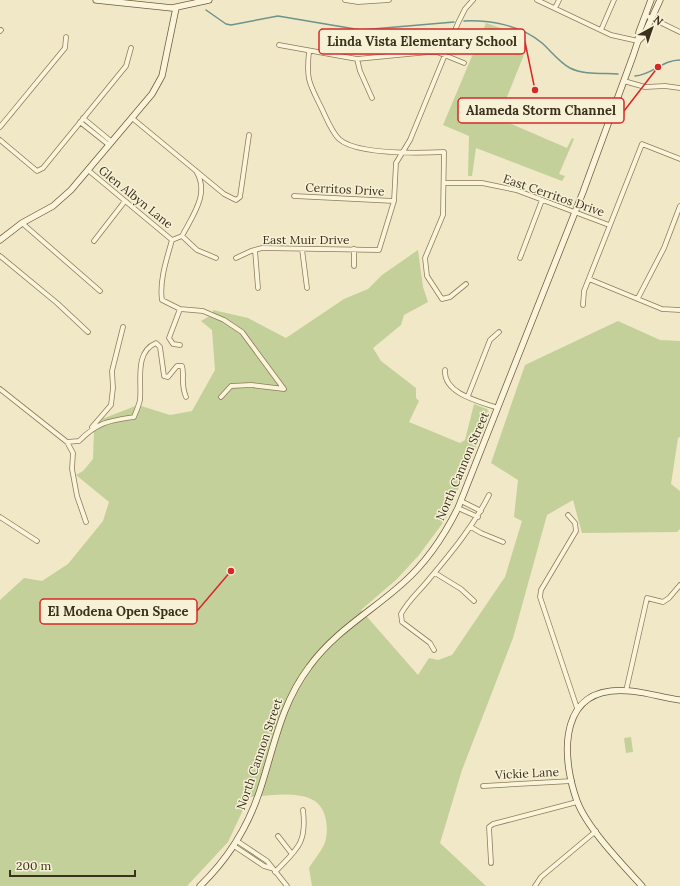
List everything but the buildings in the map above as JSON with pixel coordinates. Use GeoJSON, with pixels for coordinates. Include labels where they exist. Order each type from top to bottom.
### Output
{"type":"FeatureCollection","features":[{"type":"Feature","properties":{"kind":"main road"},"geometry":{"type":"LineString","coordinates":[[96,0],[176,8],[209,0]]}},
{"type":"Feature","properties":{"kind":"main road","name":"North Cannon Street"},"geometry":{"type":"LineString","coordinates":[[200,886],[235,844],[260,791],[284,710],[308,667],[341,632],[397,589],[412,575],[436,547],[462,501],[575,212],[624,81],[638,41],[639,32],[651,0]]}},
{"type":"Feature","properties":{"kind":"main road","name":"North Cannon Street"},"geometry":{"type":"LineString","coordinates":[[638,41],[644,35],[660,0]]}},
{"type":"Feature","properties":{"kind":"main road"},"geometry":{"type":"LineString","coordinates":[[0,240],[22,223],[53,206],[71,190],[152,94],[162,76],[176,8]]}},
{"type":"Feature","properties":{"kind":"main road"},"geometry":{"type":"LineString","coordinates":[[642,886],[596,831],[577,802],[572,781],[568,738],[570,724],[577,708],[587,699],[597,694],[610,691],[626,691],[680,700]]}},
{"type":"Feature","properties":{"kind":"street"},"geometry":{"type":"LineString","coordinates":[[345,0],[358,2],[389,0]]}},
{"type":"Feature","properties":{"kind":"street"},"geometry":{"type":"LineString","coordinates":[[394,201],[395,168],[398,158],[410,140],[445,55],[465,10],[471,2],[465,0]]}},
{"type":"Feature","properties":{"kind":"street"},"geometry":{"type":"LineString","coordinates":[[537,0],[611,35],[638,41]]}},
{"type":"Feature","properties":{"kind":"street"},"geometry":{"type":"LineString","coordinates":[[555,8],[559,0]]}},
{"type":"Feature","properties":{"kind":"street"},"geometry":{"type":"LineString","coordinates":[[601,30],[614,0]]}},
{"type":"Feature","properties":{"kind":"street"},"geometry":{"type":"LineString","coordinates":[[645,15],[680,32]]}},
{"type":"Feature","properties":{"kind":"street"},"geometry":{"type":"LineString","coordinates":[[0,127],[65,48],[66,37]]}},
{"type":"Feature","properties":{"kind":"street"},"geometry":{"type":"LineString","coordinates":[[279,45],[309,52],[357,58],[429,52],[445,55],[464,63]]}},
{"type":"Feature","properties":{"kind":"street"},"geometry":{"type":"LineString","coordinates":[[0,140],[37,171],[43,168],[126,66],[131,48]]}},
{"type":"Feature","properties":{"kind":"street"},"geometry":{"type":"LineString","coordinates":[[309,52],[306,72],[311,87],[335,134],[345,143],[357,148],[402,152],[444,152],[443,215],[429,244],[425,258],[427,276],[442,299],[450,297],[466,284]]}},
{"type":"Feature","properties":{"kind":"street"},"geometry":{"type":"LineString","coordinates":[[357,58],[360,71],[372,98]]}},
{"type":"Feature","properties":{"kind":"street"},"geometry":{"type":"LineString","coordinates":[[624,81],[645,87],[665,86],[680,88]]}},
{"type":"Feature","properties":{"kind":"street"},"geometry":{"type":"LineString","coordinates":[[132,118],[224,194],[234,200],[238,199],[249,134]]}},
{"type":"Feature","properties":{"kind":"street"},"geometry":{"type":"LineString","coordinates":[[82,120],[110,144]]}},
{"type":"Feature","properties":{"kind":"street"},"geometry":{"type":"LineString","coordinates":[[583,305],[584,291],[642,144],[680,159]]}},
{"type":"Feature","properties":{"kind":"street","name":"Glen Albyn Lane"},"geometry":{"type":"LineString","coordinates":[[88,170],[172,240]]}},
{"type":"Feature","properties":{"kind":"street"},"geometry":{"type":"LineString","coordinates":[[196,170],[202,183],[201,198],[182,236],[172,240],[165,265],[161,294],[162,300],[180,309],[204,311],[224,320],[242,332],[284,389],[251,385],[231,386],[221,397]]}},
{"type":"Feature","properties":{"kind":"street","name":"East Cerritos Drive"},"geometry":{"type":"LineString","coordinates":[[444,182],[499,185],[609,225]]}},
{"type":"Feature","properties":{"kind":"street","name":"Cerritos Drive"},"geometry":{"type":"LineString","coordinates":[[294,196],[394,201]]}},
{"type":"Feature","properties":{"kind":"street"},"geometry":{"type":"LineString","coordinates":[[520,258],[542,200]]}},
{"type":"Feature","properties":{"kind":"street"},"geometry":{"type":"LineString","coordinates":[[94,240],[124,201]]}},
{"type":"Feature","properties":{"kind":"street","name":"East Muir Drive"},"geometry":{"type":"LineString","coordinates":[[236,258],[255,250],[379,250],[394,201]]}},
{"type":"Feature","properties":{"kind":"street"},"geometry":{"type":"LineString","coordinates":[[638,298],[664,248],[680,206]]}},
{"type":"Feature","properties":{"kind":"street"},"geometry":{"type":"LineString","coordinates":[[22,223],[100,291]]}},
{"type":"Feature","properties":{"kind":"street"},"geometry":{"type":"LineString","coordinates":[[182,236],[197,250],[216,258]]}},
{"type":"Feature","properties":{"kind":"street"},"geometry":{"type":"LineString","coordinates":[[302,249],[307,288]]}},
{"type":"Feature","properties":{"kind":"street"},"geometry":{"type":"LineString","coordinates":[[354,249],[354,266]]}},
{"type":"Feature","properties":{"kind":"street"},"geometry":{"type":"LineString","coordinates":[[255,250],[258,288]]}},
{"type":"Feature","properties":{"kind":"street"},"geometry":{"type":"LineString","coordinates":[[0,256],[57,303],[88,332]]}},
{"type":"Feature","properties":{"kind":"street"},"geometry":{"type":"LineString","coordinates":[[589,279],[662,309],[680,310]]}},
{"type":"Feature","properties":{"kind":"street"},"geometry":{"type":"LineString","coordinates":[[180,309],[168,338],[173,344],[180,345]]}},
{"type":"Feature","properties":{"kind":"street"},"geometry":{"type":"LineString","coordinates":[[67,442],[79,441],[111,405],[113,388],[112,371],[123,327]]}},
{"type":"Feature","properties":{"kind":"street"},"geometry":{"type":"LineString","coordinates":[[468,396],[490,340],[499,332]]}},
{"type":"Feature","properties":{"kind":"street"},"geometry":{"type":"LineString","coordinates":[[91,429],[106,421],[134,417],[140,400],[139,373],[146,352],[150,346],[156,343],[160,347],[164,376],[168,377],[177,366],[182,366],[182,385],[186,397]]}},
{"type":"Feature","properties":{"kind":"street"},"geometry":{"type":"LineString","coordinates":[[445,370],[445,377],[456,390],[498,408]]}},
{"type":"Feature","properties":{"kind":"street"},"geometry":{"type":"LineString","coordinates":[[0,389],[67,442],[73,453],[72,469],[77,496],[86,522]]}},
{"type":"Feature","properties":{"kind":"street"},"geometry":{"type":"LineString","coordinates":[[434,650],[430,643],[401,619],[401,614],[410,598],[435,573],[471,527],[490,495]]}},
{"type":"Feature","properties":{"kind":"street"},"geometry":{"type":"LineString","coordinates":[[462,501],[481,511]]}},
{"type":"Feature","properties":{"kind":"street"},"geometry":{"type":"LineString","coordinates":[[458,508],[478,517]]}},
{"type":"Feature","properties":{"kind":"street"},"geometry":{"type":"LineString","coordinates":[[568,515],[574,523],[576,531],[540,593],[542,606],[577,708]]}},
{"type":"Feature","properties":{"kind":"street"},"geometry":{"type":"LineString","coordinates":[[0,517],[37,541]]}},
{"type":"Feature","properties":{"kind":"street"},"geometry":{"type":"LineString","coordinates":[[471,527],[481,533],[504,542]]}},
{"type":"Feature","properties":{"kind":"street"},"geometry":{"type":"LineString","coordinates":[[435,573],[461,588],[474,601]]}},
{"type":"Feature","properties":{"kind":"street"},"geometry":{"type":"LineString","coordinates":[[626,691],[646,598],[662,602],[670,598],[680,585]]}},
{"type":"Feature","properties":{"kind":"street","name":"Vickie Lane"},"geometry":{"type":"LineString","coordinates":[[483,786],[572,781]]}},
{"type":"Feature","properties":{"kind":"street"},"geometry":{"type":"LineString","coordinates":[[491,863],[489,827],[493,824],[577,802]]}},
{"type":"Feature","properties":{"kind":"street"},"geometry":{"type":"LineString","coordinates":[[273,870],[298,847],[304,835],[303,810]]}},
{"type":"Feature","properties":{"kind":"street"},"geometry":{"type":"LineString","coordinates":[[534,886],[542,877],[596,831]]}},
{"type":"Feature","properties":{"kind":"street"},"geometry":{"type":"LineString","coordinates":[[278,836],[292,854]]}},
{"type":"Feature","properties":{"kind":"street"},"geometry":{"type":"LineString","coordinates":[[235,844],[264,866],[273,870],[287,886]]}},
{"type":"Feature","properties":{"kind":"green space"},"geometry":{"type":"Polygon","coordinates":[[[486,23],[518,34],[515,42],[527,47],[505,102],[495,98],[488,114],[567,148],[572,138],[574,139],[559,174],[565,176],[562,181],[476,148],[472,176],[468,176],[469,136],[443,125],[486,23]]]}},
{"type":"Feature","properties":{"kind":"green space"},"geometry":{"type":"Polygon","coordinates":[[[418,250],[423,287],[428,302],[404,315],[401,325],[373,348],[381,361],[416,388],[416,398],[419,401],[409,422],[460,443],[465,440],[474,404],[487,409],[490,414],[445,520],[419,555],[397,579],[361,610],[418,675],[429,658],[438,660],[452,655],[505,577],[522,521],[514,517],[518,480],[491,463],[525,365],[618,321],[660,340],[680,341],[680,437],[678,438],[671,484],[680,491],[680,529],[677,532],[582,533],[573,500],[547,515],[513,638],[462,770],[440,843],[486,886],[312,886],[309,868],[321,851],[326,839],[327,825],[324,812],[316,802],[311,799],[296,795],[272,795],[249,797],[228,842],[187,886],[0,886],[0,600],[24,578],[42,581],[68,564],[103,521],[109,502],[76,475],[83,471],[93,459],[94,430],[102,419],[138,405],[170,415],[192,411],[215,370],[212,330],[201,321],[213,314],[213,310],[248,318],[286,338],[344,299],[368,289],[382,275],[418,250]]]}},
{"type":"Feature","properties":{"kind":"green space"},"geometry":{"type":"Polygon","coordinates":[[[631,737],[633,752],[626,753],[624,738],[631,737]]]}},
{"type":"Feature","properties":{"kind":"waterway"},"geometry":{"type":"LineString","coordinates":[[206,10],[226,24],[231,25],[278,16],[361,30],[454,22]]}},
{"type":"Feature","properties":{"kind":"waterway"},"geometry":{"type":"LineString","coordinates":[[464,21],[484,21],[505,25],[525,32],[542,43],[566,66],[575,70],[587,73],[618,74]]}},
{"type":"Feature","properties":{"kind":"waterway"},"geometry":{"type":"LineString","coordinates":[[635,76],[647,73],[668,62],[680,60]]}},
{"type":"Feature","properties":{"kind":"place","name":"Alameda Storm Channel"},"geometry":{"type":"Point","coordinates":[658,67]}},
{"type":"Feature","properties":{"kind":"place","name":"Linda Vista Elementary School"},"geometry":{"type":"Point","coordinates":[535,90]}},
{"type":"Feature","properties":{"kind":"place","name":"El Modena Open Space"},"geometry":{"type":"Point","coordinates":[231,571]}}]}
